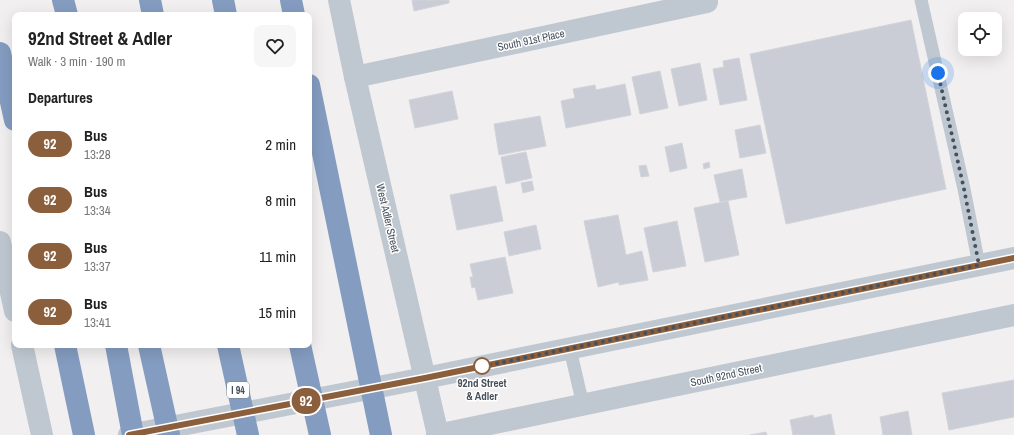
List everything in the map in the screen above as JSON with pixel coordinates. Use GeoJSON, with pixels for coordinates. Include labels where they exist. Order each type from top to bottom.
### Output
{"type":"FeatureCollection","features":[{"type":"Feature","properties":{"kind":"highway"},"geometry":{"type":"LineString","coordinates":[[63,0],[66,12]]}},
{"type":"Feature","properties":{"kind":"highway"},"geometry":{"type":"LineString","coordinates":[[150,0],[152,12]]}},
{"type":"Feature","properties":{"kind":"highway"},"geometry":{"type":"LineString","coordinates":[[223,0],[225,12]]}},
{"type":"Feature","properties":{"kind":"highway"},"geometry":{"type":"LineString","coordinates":[[291,0],[293,12]]}},
{"type":"Feature","properties":{"kind":"highway"},"geometry":{"type":"LineString","coordinates":[[0,53],[12,107]]}},
{"type":"Feature","properties":{"kind":"highway"},"geometry":{"type":"LineString","coordinates":[[312,101],[381,435]]}},
{"type":"Feature","properties":{"kind":"highway"},"geometry":{"type":"LineString","coordinates":[[66,348],[84,435]]}},
{"type":"Feature","properties":{"kind":"highway"},"geometry":{"type":"LineString","coordinates":[[117,348],[133,435]]}},
{"type":"Feature","properties":{"kind":"highway"},"geometry":{"type":"LineString","coordinates":[[150,348],[169,435]]}},
{"type":"Feature","properties":{"kind":"highway","name":"I 94"},"geometry":{"type":"LineString","coordinates":[[229,348],[248,435]]}},
{"type":"Feature","properties":{"kind":"highway"},"geometry":{"type":"LineString","coordinates":[[301,348],[320,435]]}},
{"type":"Feature","properties":{"kind":"street","name":"West Adler Street"},"geometry":{"type":"LineString","coordinates":[[339,0],[438,435]]}},
{"type":"Feature","properties":{"kind":"street","name":"South 91st Place"},"geometry":{"type":"LineString","coordinates":[[356,77],[707,2]]}},
{"type":"Feature","properties":{"kind":"street"},"geometry":{"type":"LineString","coordinates":[[0,246],[12,298]]}},
{"type":"Feature","properties":{"kind":"street"},"geometry":{"type":"LineString","coordinates":[[129,435],[570,349],[1014,258]]}},
{"type":"Feature","properties":{"kind":"street","name":"South 92nd Street"},"geometry":{"type":"LineString","coordinates":[[438,435],[1014,315]]}},
{"type":"Feature","properties":{"kind":"street"},"geometry":{"type":"LineString","coordinates":[[23,348],[42,435]]}},
{"type":"Feature","properties":{"kind":"lane"},"geometry":{"type":"LineString","coordinates":[[921,0],[964,189],[979,265]]}},
{"type":"Feature","properties":{"kind":"lane"},"geometry":{"type":"LineString","coordinates":[[570,349],[583,405]]}},
{"type":"Feature","properties":{"kind":"building"},"geometry":{"type":"Polygon","coordinates":[[[412,0],[449,0],[449,3],[414,11],[412,0]]]}},
{"type":"Feature","properties":{"kind":"building"},"geometry":{"type":"Polygon","coordinates":[[[911,20],[946,189],[786,224],[750,54],[911,20]]]}},
{"type":"Feature","properties":{"kind":"building"},"geometry":{"type":"Polygon","coordinates":[[[739,58],[747,100],[720,105],[713,69],[724,67],[723,61],[739,58]]]}},
{"type":"Feature","properties":{"kind":"building"},"geometry":{"type":"Polygon","coordinates":[[[700,63],[707,100],[679,106],[671,69],[700,63]]]}},
{"type":"Feature","properties":{"kind":"building"},"geometry":{"type":"Polygon","coordinates":[[[660,71],[668,108],[640,114],[632,77],[660,71]]]}},
{"type":"Feature","properties":{"kind":"building"},"geometry":{"type":"Polygon","coordinates":[[[625,84],[631,115],[566,128],[561,101],[575,98],[573,89],[595,85],[596,90],[625,84]]]}},
{"type":"Feature","properties":{"kind":"building"},"geometry":{"type":"Polygon","coordinates":[[[452,91],[458,119],[415,128],[409,100],[452,91]]]}},
{"type":"Feature","properties":{"kind":"building"},"geometry":{"type":"Polygon","coordinates":[[[540,116],[546,146],[499,155],[494,124],[540,116]]]}},
{"type":"Feature","properties":{"kind":"building"},"geometry":{"type":"Polygon","coordinates":[[[760,125],[766,153],[740,158],[735,130],[760,125]]]}},
{"type":"Feature","properties":{"kind":"building"},"geometry":{"type":"Polygon","coordinates":[[[682,143],[687,168],[670,172],[665,147],[682,143]]]}},
{"type":"Feature","properties":{"kind":"building"},"geometry":{"type":"Polygon","coordinates":[[[526,152],[532,178],[506,184],[501,157],[526,152]]]}},
{"type":"Feature","properties":{"kind":"building"},"geometry":{"type":"Polygon","coordinates":[[[709,162],[710,167],[704,169],[703,164],[709,162]]]}},
{"type":"Feature","properties":{"kind":"building"},"geometry":{"type":"Polygon","coordinates":[[[646,165],[649,176],[641,177],[639,166],[646,165]]]}},
{"type":"Feature","properties":{"kind":"building"},"geometry":{"type":"Polygon","coordinates":[[[742,169],[747,197],[720,202],[714,175],[742,169]]]}},
{"type":"Feature","properties":{"kind":"building"},"geometry":{"type":"Polygon","coordinates":[[[532,181],[534,190],[523,193],[521,183],[532,181]]]}},
{"type":"Feature","properties":{"kind":"building"},"geometry":{"type":"Polygon","coordinates":[[[496,186],[503,221],[457,230],[450,195],[496,186]]]}},
{"type":"Feature","properties":{"kind":"building"},"geometry":{"type":"Polygon","coordinates":[[[728,201],[739,255],[705,262],[694,208],[728,201]]]}},
{"type":"Feature","properties":{"kind":"building"},"geometry":{"type":"Polygon","coordinates":[[[618,215],[626,255],[642,251],[648,280],[619,285],[619,282],[598,287],[584,221],[618,215]]]}},
{"type":"Feature","properties":{"kind":"building"},"geometry":{"type":"Polygon","coordinates":[[[677,221],[686,266],[653,272],[644,228],[677,221]]]}},
{"type":"Feature","properties":{"kind":"building"},"geometry":{"type":"Polygon","coordinates":[[[536,225],[541,249],[509,256],[504,232],[536,225]]]}},
{"type":"Feature","properties":{"kind":"building"},"geometry":{"type":"Polygon","coordinates":[[[505,257],[513,293],[478,300],[475,287],[472,288],[470,277],[473,277],[470,264],[505,257]]]}},
{"type":"Feature","properties":{"kind":"building"},"geometry":{"type":"Polygon","coordinates":[[[1014,380],[1014,417],[949,430],[942,393],[1014,380]]]}},
{"type":"Feature","properties":{"kind":"building"},"geometry":{"type":"Polygon","coordinates":[[[908,411],[912,435],[883,435],[880,417],[908,411]]]}},
{"type":"Feature","properties":{"kind":"building"},"geometry":{"type":"Polygon","coordinates":[[[831,414],[835,435],[793,435],[790,420],[813,415],[814,418],[831,414]]]}},
{"type":"Feature","properties":{"kind":"building"},"geometry":{"type":"Polygon","coordinates":[[[766,432],[767,435],[750,435],[766,432]]]}},
{"type":"Feature","properties":{"kind":"bus line","name":"92"},"geometry":{"type":"LineString","coordinates":[[129,435],[425,378],[1014,258]]}},
{"type":"Feature","properties":{"kind":"place","name":"92nd Street & Adler"},"geometry":{"type":"Point","coordinates":[482,366]}},
{"type":"Feature","properties":{"kind":"route"},"geometry":{"type":"LineString","coordinates":[[482,366],[479,367],[979,265],[964,189],[938,73]]}}]}
